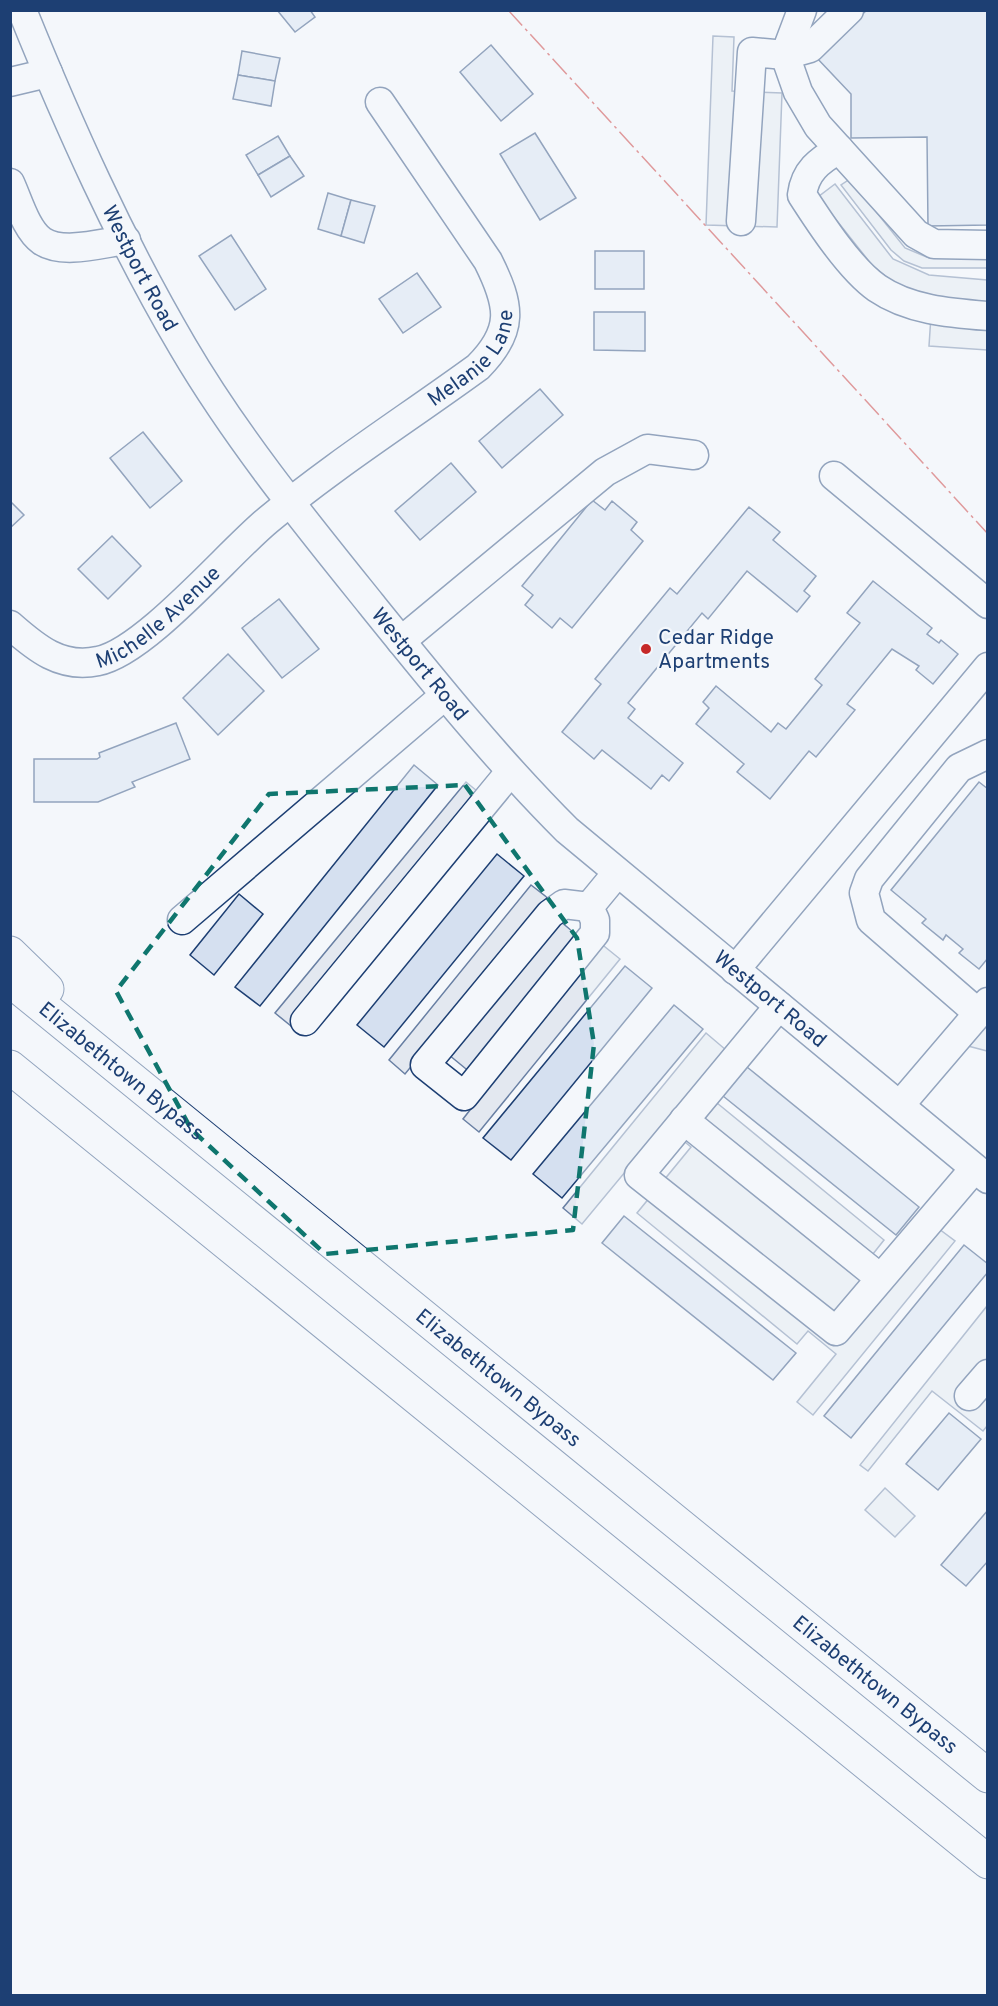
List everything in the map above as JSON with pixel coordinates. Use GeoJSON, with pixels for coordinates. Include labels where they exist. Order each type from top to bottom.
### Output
{"type":"FeatureCollection","features":[{"type":"Feature","properties":{"kind":"highway"},"geometry":{"type":"LineString","coordinates":[[10,953],[157,1099]]}},
{"type":"Feature","properties":{"kind":"highway","name":"Elizabethtown Bypass"},"geometry":{"type":"LineString","coordinates":[[10,980],[987,1776]]}},
{"type":"Feature","properties":{"kind":"highway"},"geometry":{"type":"LineString","coordinates":[[10,1067],[987,1862]]}},
{"type":"Feature","properties":{"kind":"highway"},"geometry":{"type":"LineString","coordinates":[[10,1082],[211,1230]]}},
{"type":"Feature","properties":{"kind":"street","name":"Westport Road"},"geometry":{"type":"LineString","coordinates":[[22,10],[48,73],[126,240],[185,350],[290,503],[444,696],[510,772],[567,830],[981,1174]]}},
{"type":"Feature","properties":{"kind":"street"},"geometry":{"type":"LineString","coordinates":[[802,10],[785,55],[798,92],[818,126],[916,234],[934,244],[987,245]]}},
{"type":"Feature","properties":{"kind":"street"},"geometry":{"type":"LineString","coordinates":[[741,221],[752,52],[785,55],[810,48],[849,10]]}},
{"type":"Feature","properties":{"kind":"street"},"geometry":{"type":"LineString","coordinates":[[10,82],[48,73]]}},
{"type":"Feature","properties":{"kind":"street","name":"Melanie Lane"},"geometry":{"type":"LineString","coordinates":[[290,503],[478,367],[492,353],[501,338],[506,320],[505,301],[488,261],[380,102]]}},
{"type":"Feature","properties":{"kind":"street"},"geometry":{"type":"LineString","coordinates":[[839,149],[821,160],[804,178],[802,195],[848,257],[876,287],[909,304],[951,313],[987,316]]}},
{"type":"Feature","properties":{"kind":"street"},"geometry":{"type":"LineString","coordinates":[[10,183],[29,224],[41,240],[57,246],[126,240]]}},
{"type":"Feature","properties":{"kind":"street"},"geometry":{"type":"LineString","coordinates":[[401,642],[605,472],[647,449],[694,455]]}},
{"type":"Feature","properties":{"kind":"street"},"geometry":{"type":"LineString","coordinates":[[834,476],[987,604]]}},
{"type":"Feature","properties":{"kind":"street","name":"Michelle Avenue"},"geometry":{"type":"LineString","coordinates":[[10,625],[35,646],[59,660],[80,664],[118,655],[158,623],[267,521],[290,503]]}},
{"type":"Feature","properties":{"kind":"street"},"geometry":{"type":"LineString","coordinates":[[735,970],[987,667]]}},
{"type":"Feature","properties":{"kind":"street"},"geometry":{"type":"LineString","coordinates":[[182,920],[444,696]]}},
{"type":"Feature","properties":{"kind":"street"},"geometry":{"type":"LineString","coordinates":[[900,1105],[983,1007],[870,920],[864,893],[869,879],[959,768],[987,754]]}},
{"type":"Feature","properties":{"kind":"street"},"geometry":{"type":"LineString","coordinates":[[305,1021],[510,772]]}},
{"type":"Feature","properties":{"kind":"street"},"geometry":{"type":"LineString","coordinates":[[589,907],[617,873]]}},
{"type":"Feature","properties":{"kind":"street"},"geometry":{"type":"LineString","coordinates":[[564,904],[589,907],[595,920],[595,933],[464,1096],[425,1065],[550,914],[564,904]]}},
{"type":"Feature","properties":{"kind":"street"},"geometry":{"type":"LineString","coordinates":[[779,1006],[639,1175],[836,1331],[880,1278],[981,1174]]}},
{"type":"Feature","properties":{"kind":"street"},"geometry":{"type":"LineString","coordinates":[[684,1120],[880,1278]]}},
{"type":"Feature","properties":{"kind":"street"},"geometry":{"type":"LineString","coordinates":[[969,1396],[987,1374]]}},
{"type":"Feature","properties":{"kind":"highlighted area"},"geometry":{"type":"Polygon","coordinates":[[[465,785],[577,938],[594,1044],[573,1230],[325,1254],[191,1129],[116,991],[269,794],[465,785]]]}},
{"type":"Feature","properties":{"kind":"shaded area"},"geometry":{"type":"Polygon","coordinates":[[[713,36],[734,37],[732,91],[782,93],[777,227],[706,225],[713,36]]]}},
{"type":"Feature","properties":{"kind":"shaded area"},"geometry":{"type":"Polygon","coordinates":[[[850,179],[905,248],[929,258],[987,258],[987,268],[922,268],[904,261],[891,250],[841,185],[850,179]]]}},
{"type":"Feature","properties":{"kind":"shaded area"},"geometry":{"type":"Polygon","coordinates":[[[835,184],[893,259],[929,275],[987,280],[987,350],[929,346],[932,301],[894,283],[872,265],[818,197],[835,184]]]}},
{"type":"Feature","properties":{"kind":"shaded area"},"geometry":{"type":"Polygon","coordinates":[[[466,782],[482,795],[291,1026],[275,1013],[466,782]]]}},
{"type":"Feature","properties":{"kind":"shaded area"},"geometry":{"type":"Polygon","coordinates":[[[531,885],[549,899],[543,907],[578,936],[584,930],[620,959],[479,1132],[463,1119],[488,1087],[432,1041],[405,1074],[389,1060],[531,885]]]}},
{"type":"Feature","properties":{"kind":"shaded area"},"geometry":{"type":"Polygon","coordinates":[[[987,1023],[987,1051],[968,1046],[987,1023]]]}},
{"type":"Feature","properties":{"kind":"shaded area"},"geometry":{"type":"Polygon","coordinates":[[[706,1033],[726,1050],[685,1100],[706,1117],[717,1103],[884,1240],[873,1254],[900,1276],[939,1229],[955,1241],[813,1415],[797,1402],[836,1354],[808,1331],[797,1344],[637,1213],[691,1147],[664,1125],[582,1224],[563,1208],[706,1033]]]}},
{"type":"Feature","properties":{"kind":"shaded area"},"geometry":{"type":"Polygon","coordinates":[[[987,1306],[987,1426],[983,1431],[932,1391],[868,1471],[860,1465],[987,1306]]]}},
{"type":"Feature","properties":{"kind":"shaded area"},"geometry":{"type":"Polygon","coordinates":[[[885,1488],[915,1516],[895,1537],[865,1510],[885,1488]]]}},
{"type":"Feature","properties":{"kind":"building"},"geometry":{"type":"Polygon","coordinates":[[[277,10],[310,10],[315,17],[295,32],[277,10]]]}},
{"type":"Feature","properties":{"kind":"building"},"geometry":{"type":"Polygon","coordinates":[[[867,10],[988,10],[988,225],[928,226],[927,137],[851,138],[851,94],[816,57],[867,10]]]}},
{"type":"Feature","properties":{"kind":"building"},"geometry":{"type":"Polygon","coordinates":[[[491,45],[533,94],[501,121],[460,72],[491,45]]]}},
{"type":"Feature","properties":{"kind":"building"},"geometry":{"type":"Polygon","coordinates":[[[242,51],[280,58],[275,81],[238,75],[242,51]]]}},
{"type":"Feature","properties":{"kind":"building"},"geometry":{"type":"Polygon","coordinates":[[[238,75],[275,81],[271,106],[233,99],[238,75]]]}},
{"type":"Feature","properties":{"kind":"building"},"geometry":{"type":"Polygon","coordinates":[[[535,133],[576,198],[540,220],[500,154],[535,133]]]}},
{"type":"Feature","properties":{"kind":"building"},"geometry":{"type":"Polygon","coordinates":[[[278,136],[290,156],[258,175],[246,155],[278,136]]]}},
{"type":"Feature","properties":{"kind":"building"},"geometry":{"type":"Polygon","coordinates":[[[290,156],[304,176],[271,197],[258,175],[290,156]]]}},
{"type":"Feature","properties":{"kind":"building"},"geometry":{"type":"Polygon","coordinates":[[[328,193],[351,200],[341,236],[318,229],[328,193]]]}},
{"type":"Feature","properties":{"kind":"building"},"geometry":{"type":"Polygon","coordinates":[[[351,200],[375,206],[364,243],[341,236],[351,200]]]}},
{"type":"Feature","properties":{"kind":"building"},"geometry":{"type":"Polygon","coordinates":[[[231,235],[266,289],[235,310],[199,256],[231,235]]]}},
{"type":"Feature","properties":{"kind":"building"},"geometry":{"type":"Polygon","coordinates":[[[595,251],[644,251],[644,289],[595,289],[595,251]]]}},
{"type":"Feature","properties":{"kind":"building"},"geometry":{"type":"Polygon","coordinates":[[[417,273],[441,307],[403,333],[379,299],[417,273]]]}},
{"type":"Feature","properties":{"kind":"building"},"geometry":{"type":"Polygon","coordinates":[[[594,312],[645,312],[645,351],[594,350],[594,312]]]}},
{"type":"Feature","properties":{"kind":"building"},"geometry":{"type":"Polygon","coordinates":[[[540,389],[563,415],[502,468],[479,441],[540,389]]]}},
{"type":"Feature","properties":{"kind":"building"},"geometry":{"type":"Polygon","coordinates":[[[143,432],[182,481],[150,508],[110,458],[143,432]]]}},
{"type":"Feature","properties":{"kind":"building"},"geometry":{"type":"Polygon","coordinates":[[[451,463],[476,492],[420,540],[395,511],[451,463]]]}},
{"type":"Feature","properties":{"kind":"building"},"geometry":{"type":"Polygon","coordinates":[[[592,500],[605,510],[612,501],[637,522],[631,530],[643,541],[572,628],[560,618],[552,628],[525,605],[533,595],[522,586],[592,500]]]}},
{"type":"Feature","properties":{"kind":"building"},"geometry":{"type":"Polygon","coordinates":[[[10,501],[24,515],[10,528],[10,501]]]}},
{"type":"Feature","properties":{"kind":"building","name":"Cedar Ridge Apartments"},"geometry":{"type":"Polygon","coordinates":[[[749,507],[780,532],[773,540],[816,576],[804,591],[810,596],[797,612],[747,571],[708,619],[702,613],[628,703],[635,709],[628,718],[683,763],[669,781],[662,775],[651,789],[602,750],[594,759],[562,732],[601,684],[595,679],[670,588],[677,594],[749,507]]]}},
{"type":"Feature","properties":{"kind":"building"},"geometry":{"type":"Polygon","coordinates":[[[112,536],[141,566],[108,599],[78,569],[112,536]]]}},
{"type":"Feature","properties":{"kind":"building","name":"Cedar Ridge Apartments"},"geometry":{"type":"Polygon","coordinates":[[[873,581],[932,628],[927,634],[939,643],[941,640],[958,654],[933,684],[916,670],[919,666],[892,649],[847,704],[855,710],[816,757],[809,751],[770,799],[737,772],[744,764],[696,724],[709,708],[703,702],[716,686],[771,732],[778,723],[786,729],[822,685],[815,679],[860,623],[847,613],[873,581]]]}},
{"type":"Feature","properties":{"kind":"building"},"geometry":{"type":"Polygon","coordinates":[[[279,599],[319,649],[282,678],[242,628],[279,599]]]}},
{"type":"Feature","properties":{"kind":"building"},"geometry":{"type":"Polygon","coordinates":[[[228,654],[264,691],[218,735],[183,698],[228,654]]]}},
{"type":"Feature","properties":{"kind":"building"},"geometry":{"type":"Polygon","coordinates":[[[176,723],[190,759],[132,782],[135,787],[98,802],[34,802],[34,759],[97,759],[100,757],[99,753],[176,723]]]}},
{"type":"Feature","properties":{"kind":"building"},"geometry":{"type":"Polygon","coordinates":[[[414,765],[438,785],[260,1006],[235,987],[414,765]]]}},
{"type":"Feature","properties":{"kind":"building"},"geometry":{"type":"Polygon","coordinates":[[[979,782],[988,789],[988,958],[979,969],[959,953],[963,949],[946,935],[943,940],[922,923],[926,919],[891,890],[979,782]]]}},
{"type":"Feature","properties":{"kind":"building"},"geometry":{"type":"Polygon","coordinates":[[[497,854],[524,876],[384,1047],[357,1025],[497,854]]]}},
{"type":"Feature","properties":{"kind":"building"},"geometry":{"type":"Polygon","coordinates":[[[239,894],[263,914],[214,975],[190,955],[239,894]]]}},
{"type":"Feature","properties":{"kind":"building"},"geometry":{"type":"Polygon","coordinates":[[[625,966],[652,988],[511,1160],[483,1138],[625,966]]]}},
{"type":"Feature","properties":{"kind":"building"},"geometry":{"type":"Polygon","coordinates":[[[674,1005],[703,1029],[562,1198],[533,1174],[674,1005]]]}},
{"type":"Feature","properties":{"kind":"building"},"geometry":{"type":"Polygon","coordinates":[[[747,1067],[919,1207],[896,1235],[723,1096],[747,1067]]]}},
{"type":"Feature","properties":{"kind":"building"},"geometry":{"type":"Polygon","coordinates":[[[624,1216],[796,1353],[773,1380],[602,1243],[624,1216]]]}},
{"type":"Feature","properties":{"kind":"building"},"geometry":{"type":"Polygon","coordinates":[[[964,1245],[988,1264],[988,1272],[851,1438],[824,1416],[964,1245]]]}},
{"type":"Feature","properties":{"kind":"building"},"geometry":{"type":"Polygon","coordinates":[[[949,1413],[981,1439],[938,1490],[906,1464],[949,1413]]]}},
{"type":"Feature","properties":{"kind":"building"},"geometry":{"type":"Polygon","coordinates":[[[988,1510],[988,1561],[966,1586],[941,1565],[988,1510]]]}},
{"type":"Feature","properties":{"kind":"power"},"geometry":{"type":"LineString","coordinates":[[508,10],[988,534]]}},
{"type":"Feature","properties":{"kind":"place","name":"Cedar Ridge Apartments"},"geometry":{"type":"Point","coordinates":[646,649]}}]}
